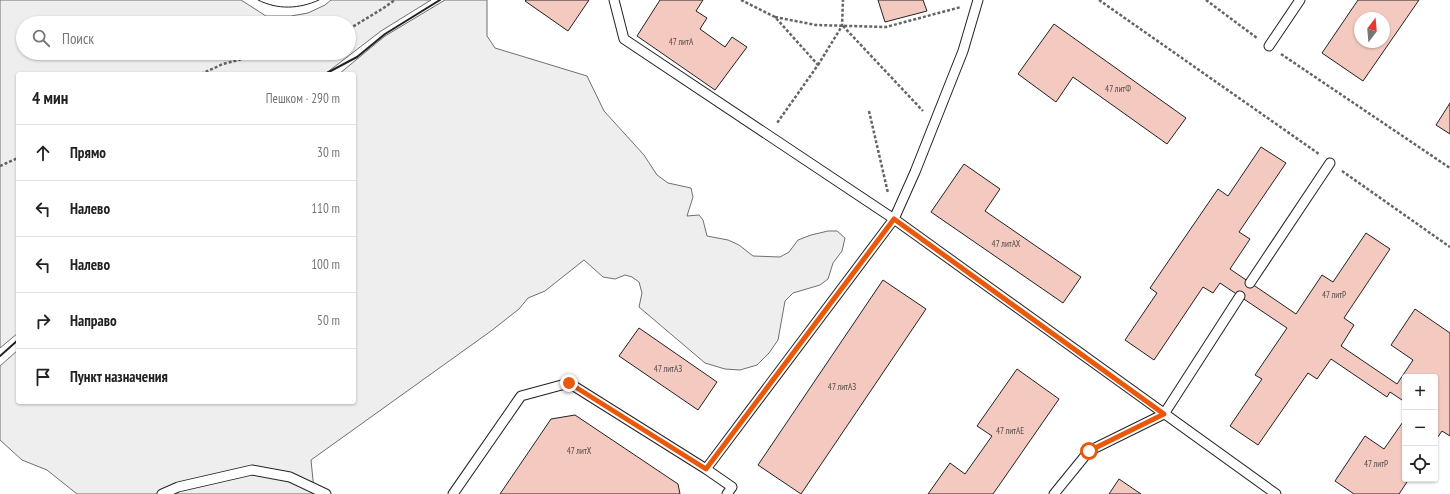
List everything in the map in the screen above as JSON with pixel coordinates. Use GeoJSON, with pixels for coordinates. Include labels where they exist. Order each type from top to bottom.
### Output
{"type":"FeatureCollection","features":[{"type":"Feature","properties":{"kind":"lane"},"geometry":{"type":"LineString","coordinates":[[614,0],[624,39],[894,219],[1276,494]]}},
{"type":"Feature","properties":{"kind":"lane"},"geometry":{"type":"LineString","coordinates":[[1269,46],[1300,0]]}},
{"type":"Feature","properties":{"kind":"lane"},"geometry":{"type":"LineString","coordinates":[[706,469],[894,219],[935,123],[963,52],[978,1]]}},
{"type":"Feature","properties":{"kind":"lane"},"geometry":{"type":"LineString","coordinates":[[1250,282],[1330,162]]}},
{"type":"Feature","properties":{"kind":"lane"},"geometry":{"type":"LineString","coordinates":[[1054,494],[1089,451],[1164,414],[1240,296]]}},
{"type":"Feature","properties":{"kind":"lane"},"geometry":{"type":"LineString","coordinates":[[453,494],[521,396],[569,383],[732,487],[727,494]]}},
{"type":"Feature","properties":{"kind":"lane"},"geometry":{"type":"LineString","coordinates":[[162,494],[178,486],[252,470],[290,477],[326,494]]}},
{"type":"Feature","properties":{"kind":"path"},"geometry":{"type":"LineString","coordinates":[[356,25],[395,0]]}},
{"type":"Feature","properties":{"kind":"path"},"geometry":{"type":"LineString","coordinates":[[741,0],[775,17],[816,25],[886,27],[978,1]]}},
{"type":"Feature","properties":{"kind":"path"},"geometry":{"type":"LineString","coordinates":[[769,136],[818,65],[842,26],[843,0]]}},
{"type":"Feature","properties":{"kind":"path"},"geometry":{"type":"LineString","coordinates":[[1099,0],[1450,247]]}},
{"type":"Feature","properties":{"kind":"path"},"geometry":{"type":"LineString","coordinates":[[1206,0],[1269,46],[1450,168]]}},
{"type":"Feature","properties":{"kind":"path"},"geometry":{"type":"LineString","coordinates":[[775,17],[818,65]]}},
{"type":"Feature","properties":{"kind":"path"},"geometry":{"type":"LineString","coordinates":[[842,26],[935,123]]}},
{"type":"Feature","properties":{"kind":"path"},"geometry":{"type":"LineString","coordinates":[[206,72],[223,64],[238,60]]}},
{"type":"Feature","properties":{"kind":"path"},"geometry":{"type":"LineString","coordinates":[[869,111],[894,219]]}},
{"type":"Feature","properties":{"kind":"path"},"geometry":{"type":"LineString","coordinates":[[0,166],[16,159]]}},
{"type":"Feature","properties":{"kind":"shaded area"},"geometry":{"type":"Polygon","coordinates":[[[0,0],[241,0],[266,16],[16,16],[16,60],[343,60],[328,72],[16,72],[16,335],[0,348],[0,0]]]}},
{"type":"Feature","properties":{"kind":"shaded area"},"geometry":{"type":"Polygon","coordinates":[[[331,0],[431,0],[381,31],[356,50],[356,16],[291,16],[308,13],[325,5],[331,0]]]}},
{"type":"Feature","properties":{"kind":"shaded area"},"geometry":{"type":"Polygon","coordinates":[[[445,0],[487,0],[487,36],[495,48],[587,76],[604,111],[644,155],[657,175],[668,183],[691,188],[693,197],[687,216],[699,215],[703,220],[707,236],[728,240],[739,245],[753,256],[780,257],[789,252],[798,240],[828,231],[837,231],[845,238],[842,251],[833,263],[828,279],[820,285],[793,293],[785,301],[778,340],[769,353],[757,365],[740,370],[725,369],[705,363],[639,307],[642,293],[639,282],[632,277],[625,275],[615,279],[603,277],[584,260],[545,291],[528,298],[519,309],[491,331],[311,460],[314,490],[327,494],[77,494],[47,470],[22,460],[0,440],[0,366],[16,352],[16,404],[356,404],[356,72],[341,72],[385,36],[445,0]]]}},
{"type":"Feature","properties":{"kind":"building"},"geometry":{"type":"Polygon","coordinates":[[[589,0],[568,31],[525,1],[589,0]]]}},
{"type":"Feature","properties":{"kind":"building"},"geometry":{"type":"Polygon","coordinates":[[[660,0],[703,0],[696,11],[707,18],[700,29],[725,47],[732,37],[747,47],[715,90],[637,36],[660,0]]]}},
{"type":"Feature","properties":{"kind":"building"},"geometry":{"type":"Polygon","coordinates":[[[878,0],[923,0],[927,11],[885,22],[878,0]]]}},
{"type":"Feature","properties":{"kind":"building"},"geometry":{"type":"Polygon","coordinates":[[[1358,0],[1419,0],[1390,42],[1390,12],[1354,12],[1354,48],[1386,48],[1363,81],[1322,53],[1358,0]]]}},
{"type":"Feature","properties":{"kind":"building"},"geometry":{"type":"Polygon","coordinates":[[[1054,24],[1186,118],[1167,144],[1073,77],[1056,102],[1018,74],[1054,24]]]}},
{"type":"Feature","properties":{"kind":"building"},"geometry":{"type":"Polygon","coordinates":[[[1450,103],[1450,134],[1436,125],[1450,103]]]}},
{"type":"Feature","properties":{"kind":"building"},"geometry":{"type":"Polygon","coordinates":[[[1261,147],[1286,163],[1239,232],[1250,239],[1230,269],[1296,314],[1322,275],[1333,282],[1366,233],[1390,249],[1344,318],[1354,325],[1341,346],[1397,384],[1402,376],[1402,400],[1390,392],[1387,397],[1331,359],[1317,379],[1308,373],[1258,445],[1230,426],[1262,379],[1255,375],[1287,328],[1220,283],[1213,293],[1203,287],[1154,360],[1125,340],[1157,293],[1150,288],[1218,189],[1228,196],[1261,147]]]}},
{"type":"Feature","properties":{"kind":"building"},"geometry":{"type":"Polygon","coordinates":[[[964,164],[1000,189],[985,211],[1081,277],[1063,303],[931,212],[964,164]]]}},
{"type":"Feature","properties":{"kind":"building"},"geometry":{"type":"Polygon","coordinates":[[[883,280],[926,309],[801,494],[758,465],[883,280]]]}},
{"type":"Feature","properties":{"kind":"building"},"geometry":{"type":"Polygon","coordinates":[[[1415,309],[1450,333],[1450,436],[1442,431],[1438,437],[1438,374],[1404,374],[1413,360],[1391,345],[1415,309]]]}},
{"type":"Feature","properties":{"kind":"building"},"geometry":{"type":"Polygon","coordinates":[[[639,328],[717,382],[698,410],[619,356],[639,328]]]}},
{"type":"Feature","properties":{"kind":"building"},"geometry":{"type":"Polygon","coordinates":[[[1017,369],[1059,399],[993,494],[928,494],[950,463],[965,474],[992,436],[977,426],[1017,369]]]}},
{"type":"Feature","properties":{"kind":"building"},"geometry":{"type":"Polygon","coordinates":[[[575,415],[678,484],[680,494],[500,494],[551,419],[575,415]]]}},
{"type":"Feature","properties":{"kind":"building"},"geometry":{"type":"Polygon","coordinates":[[[1402,423],[1402,482],[1407,482],[1399,494],[1354,494],[1335,481],[1365,436],[1384,449],[1402,423]]]}},
{"type":"Feature","properties":{"kind":"building"},"geometry":{"type":"Polygon","coordinates":[[[1119,479],[1141,494],[1109,494],[1119,479]]]}},
{"type":"Feature","properties":{"kind":"tram line"},"geometry":{"type":"LineString","coordinates":[[258,0],[281,7],[296,7],[319,0]]}},
{"type":"Feature","properties":{"kind":"wall"},"geometry":{"type":"LineString","coordinates":[[356,58],[385,34],[440,0]]}},
{"type":"Feature","properties":{"kind":"wall"},"geometry":{"type":"LineString","coordinates":[[329,72],[351,60]]}},
{"type":"Feature","properties":{"kind":"wall"},"geometry":{"type":"LineString","coordinates":[[0,356],[16,342]]}},
{"type":"Feature","properties":{"kind":"route"},"geometry":{"type":"LineString","coordinates":[[569,383],[706,469],[894,219],[1164,414],[1089,451]]}}]}
